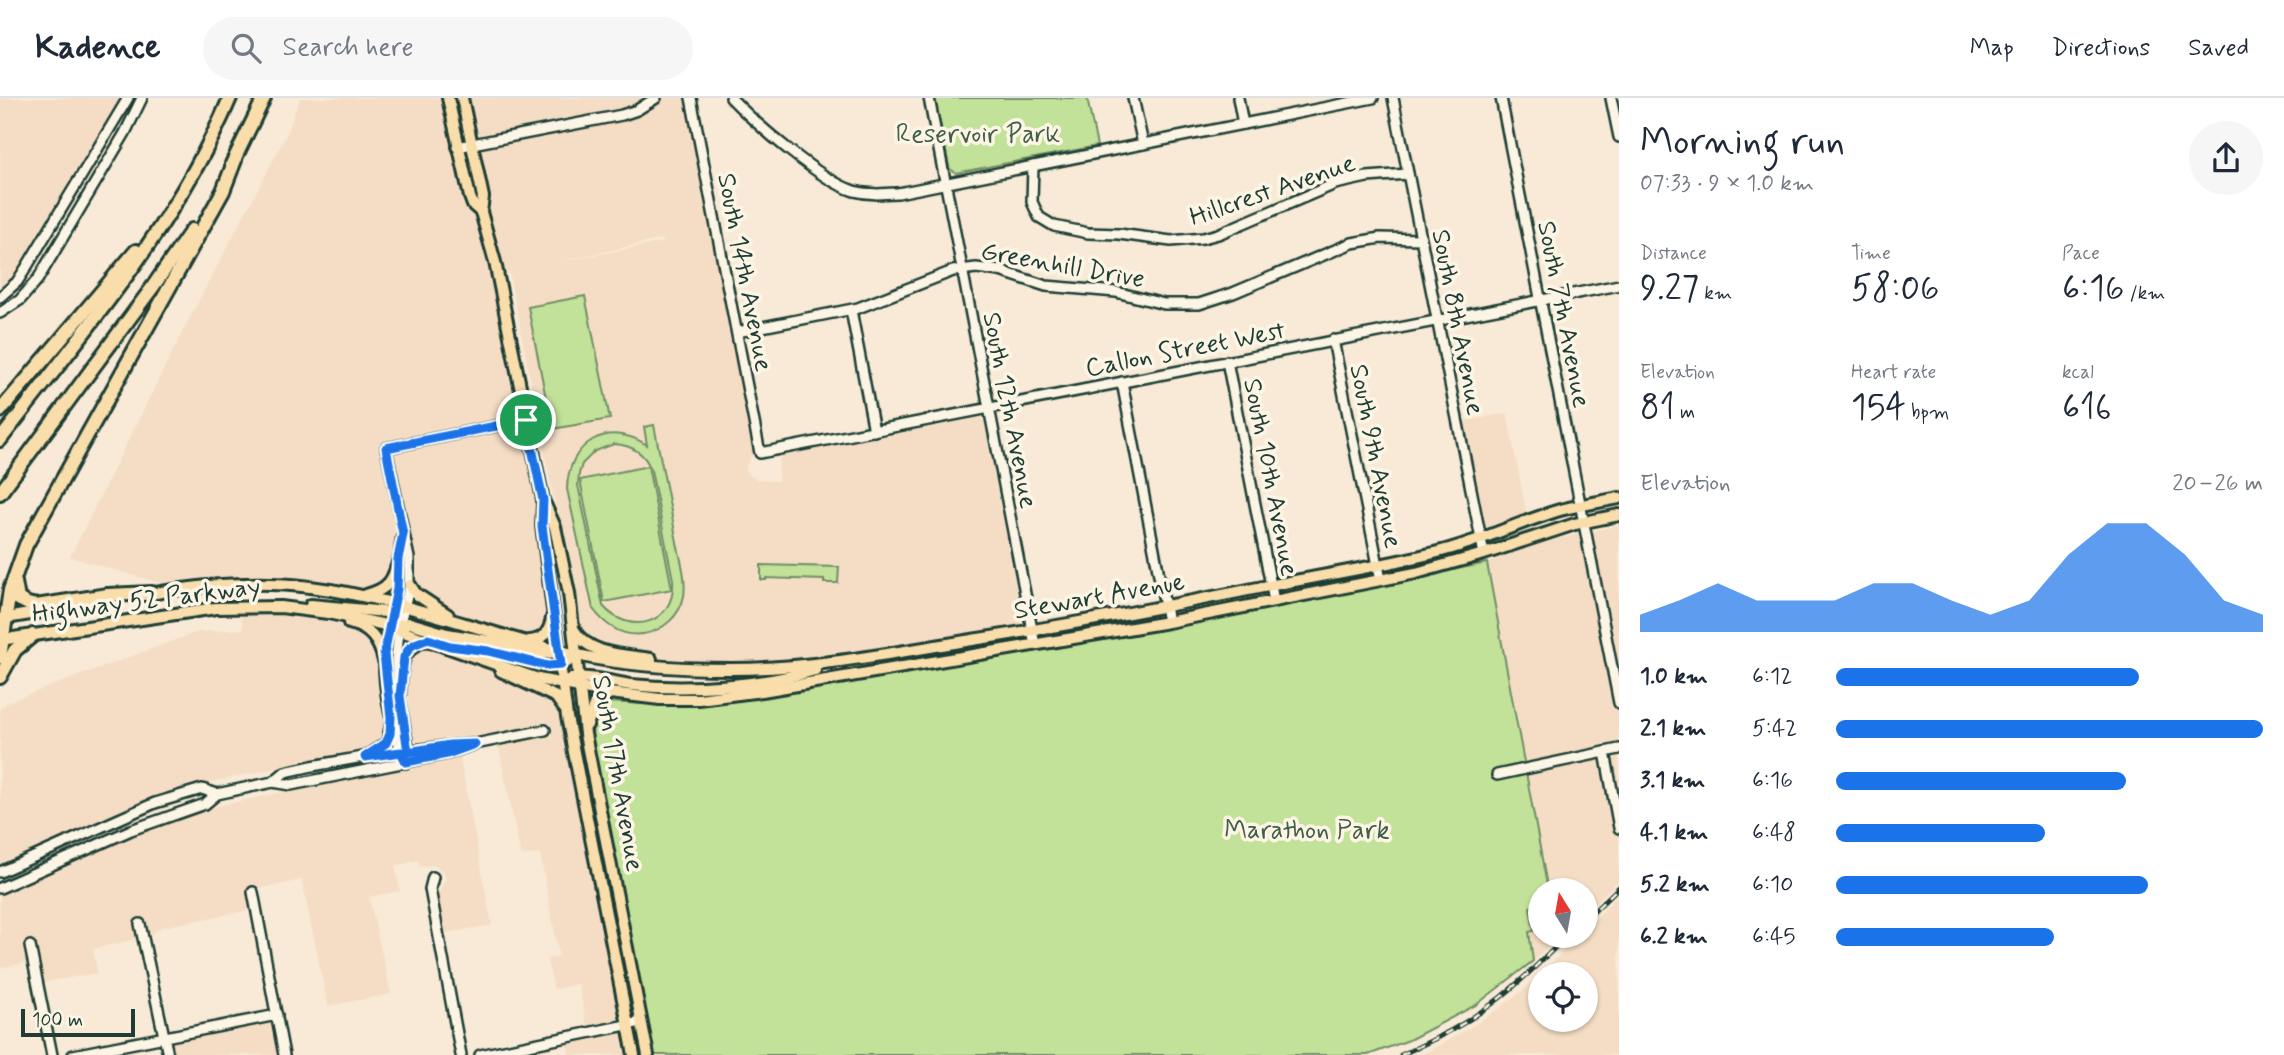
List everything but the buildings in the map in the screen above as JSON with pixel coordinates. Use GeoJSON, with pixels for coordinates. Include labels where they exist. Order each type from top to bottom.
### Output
{"type":"FeatureCollection","features":[{"type":"Feature","properties":{"kind":"highway"},"geometry":{"type":"LineString","coordinates":[[0,440],[144,254],[182,195],[230,98]]}},
{"type":"Feature","properties":{"kind":"highway"},"geometry":{"type":"LineString","coordinates":[[0,657],[3,618],[17,567],[28,541],[223,191],[264,98]]}},
{"type":"Feature","properties":{"kind":"highway"},"geometry":{"type":"LineString","coordinates":[[0,493],[173,258],[235,160]]}},
{"type":"Feature","properties":{"kind":"highway"},"geometry":{"type":"LineString","coordinates":[[0,411],[138,249],[199,162]]}},
{"type":"Feature","properties":{"kind":"highway"},"geometry":{"type":"LineString","coordinates":[[17,567],[16,593],[21,601],[30,605],[112,594],[152,593]]}},
{"type":"Feature","properties":{"kind":"highway"},"geometry":{"type":"LineString","coordinates":[[0,677],[15,650],[33,635]]}},
{"type":"Feature","properties":{"kind":"main road","name":"South 17th Avenue"},"geometry":{"type":"LineString","coordinates":[[448,98],[457,148],[472,203],[481,212]]}},
{"type":"Feature","properties":{"kind":"main road","name":"South 17th Avenue"},"geometry":{"type":"LineString","coordinates":[[462,98],[483,200],[481,212],[495,262],[543,500],[555,527],[569,593],[585,734],[648,1055]]}},
{"type":"Feature","properties":{"kind":"main road","name":"Stewart Avenue"},"geometry":{"type":"LineString","coordinates":[[577,656],[628,664],[698,669],[766,668],[839,662],[1032,631],[1377,565],[1438,552],[1530,520],[1619,498]]}},
{"type":"Feature","properties":{"kind":"main road","name":"South 17th Avenue"},"geometry":{"type":"LineString","coordinates":[[543,500],[542,526],[567,717],[634,1055]]}},
{"type":"Feature","properties":{"kind":"main road","name":"Stewart Avenue"},"geometry":{"type":"LineString","coordinates":[[580,682],[610,693],[660,699],[729,696],[1168,622],[1381,580],[1432,569],[1584,522],[1619,515]]}},
{"type":"Feature","properties":{"kind":"main road"},"geometry":{"type":"LineString","coordinates":[[365,596],[387,586],[395,572],[398,559]]}},
{"type":"Feature","properties":{"kind":"main road","name":"Highway 52 Parkway"},"geometry":{"type":"LineString","coordinates":[[3,618],[207,585],[276,583],[365,596],[577,656]]}},
{"type":"Feature","properties":{"kind":"main road"},"geometry":{"type":"LineString","coordinates":[[410,584],[414,592],[422,598],[466,625]]}},
{"type":"Feature","properties":{"kind":"main road"},"geometry":{"type":"LineString","coordinates":[[286,607],[321,604],[397,606]]}},
{"type":"Feature","properties":{"kind":"main road","name":"Highway 52 Parkway"},"geometry":{"type":"LineString","coordinates":[[2,640],[216,608],[286,607],[396,626],[538,679],[563,684],[580,682]]}},
{"type":"Feature","properties":{"kind":"main road"},"geometry":{"type":"LineString","coordinates":[[523,641],[538,639],[547,633],[554,608]]}},
{"type":"Feature","properties":{"kind":"main road"},"geometry":{"type":"LineString","coordinates":[[306,610],[367,630],[377,641],[384,661]]}},
{"type":"Feature","properties":{"kind":"main road"},"geometry":{"type":"LineString","coordinates":[[396,626],[410,622],[447,634],[494,642],[539,654],[559,651]]}},
{"type":"Feature","properties":{"kind":"main road"},"geometry":{"type":"LineString","coordinates":[[573,629],[582,641],[600,649],[698,669]]}},
{"type":"Feature","properties":{"kind":"main road"},"geometry":{"type":"LineString","coordinates":[[400,696],[406,652],[415,644],[428,639]]}},
{"type":"Feature","properties":{"kind":"main road"},"geometry":{"type":"LineString","coordinates":[[450,646],[488,651],[548,666],[561,665],[577,656]]}},
{"type":"Feature","properties":{"kind":"main road"},"geometry":{"type":"LineString","coordinates":[[474,655],[523,683],[556,697],[567,717]]}},
{"type":"Feature","properties":{"kind":"main road"},"geometry":{"type":"LineString","coordinates":[[580,682],[688,688],[792,676],[839,662]]}},
{"type":"Feature","properties":{"kind":"main road"},"geometry":{"type":"LineString","coordinates":[[585,734],[593,705],[610,693]]}},
{"type":"Feature","properties":{"kind":"street"},"geometry":{"type":"LineString","coordinates":[[0,296],[17,282],[128,98]]}},
{"type":"Feature","properties":{"kind":"street"},"geometry":{"type":"LineString","coordinates":[[0,313],[20,300],[38,279],[125,133],[142,98]]}},
{"type":"Feature","properties":{"kind":"street"},"geometry":{"type":"LineString","coordinates":[[457,148],[622,115],[637,110],[656,98]]}},
{"type":"Feature","properties":{"kind":"street","name":"South 14th Avenue"},"geometry":{"type":"LineString","coordinates":[[691,98],[760,453]]}},
{"type":"Feature","properties":{"kind":"street"},"geometry":{"type":"LineString","coordinates":[[731,98],[749,116],[820,173],[851,190],[879,194],[898,193],[1243,124],[1341,101],[1373,98]]}},
{"type":"Feature","properties":{"kind":"street","name":"South 12th Avenue"},"geometry":{"type":"LineString","coordinates":[[929,98],[1035,645]]}},
{"type":"Feature","properties":{"kind":"street"},"geometry":{"type":"LineString","coordinates":[[1133,98],[1143,144]]}},
{"type":"Feature","properties":{"kind":"street"},"geometry":{"type":"LineString","coordinates":[[1238,98],[1243,124]]}},
{"type":"Feature","properties":{"kind":"street","name":"South 8th Avenue"},"geometry":{"type":"LineString","coordinates":[[1392,98],[1484,554]]}},
{"type":"Feature","properties":{"kind":"street","name":"South 7th Avenue"},"geometry":{"type":"LineString","coordinates":[[1501,98],[1619,703]]}},
{"type":"Feature","properties":{"kind":"street"},"geometry":{"type":"LineString","coordinates":[[1611,98],[1619,137]]}},
{"type":"Feature","properties":{"kind":"street","name":"Hillcrest Avenue"},"geometry":{"type":"LineString","coordinates":[[1032,166],[1032,202],[1038,215],[1046,223],[1068,230],[1171,241],[1218,234],[1335,184],[1367,177],[1408,174]]}},
{"type":"Feature","properties":{"kind":"street","name":"Greenhill Drive"},"geometry":{"type":"LineString","coordinates":[[737,332],[851,310],[962,269],[989,268],[1045,286],[1116,292],[1149,301],[1180,305],[1216,300],[1352,243],[1380,238],[1421,239]]}},
{"type":"Feature","properties":{"kind":"street","name":"Callon Street West"},"geometry":{"type":"LineString","coordinates":[[760,453],[1619,285]]}},
{"type":"Feature","properties":{"kind":"street"},"geometry":{"type":"LineString","coordinates":[[851,310],[874,431]]}},
{"type":"Feature","properties":{"kind":"street","name":"South 9th Avenue"},"geometry":{"type":"LineString","coordinates":[[1333,340],[1381,580]]}},
{"type":"Feature","properties":{"kind":"street","name":"South 10th Avenue"},"geometry":{"type":"LineString","coordinates":[[1227,361],[1275,601]]}},
{"type":"Feature","properties":{"kind":"street"},"geometry":{"type":"LineString","coordinates":[[1122,382],[1168,622]]}},
{"type":"Feature","properties":{"kind":"street"},"geometry":{"type":"LineString","coordinates":[[397,606],[410,584],[409,558],[386,448],[526,420]]}},
{"type":"Feature","properties":{"kind":"street"},"geometry":{"type":"LineString","coordinates":[[403,534],[398,559],[396,659],[406,762]]}},
{"type":"Feature","properties":{"kind":"street"},"geometry":{"type":"LineString","coordinates":[[365,757],[387,742],[390,734],[391,717],[384,661],[396,626]]}},
{"type":"Feature","properties":{"kind":"street"},"geometry":{"type":"LineString","coordinates":[[391,717],[405,752]]}},
{"type":"Feature","properties":{"kind":"street"},"geometry":{"type":"LineString","coordinates":[[0,888],[131,830],[205,804],[217,794],[273,782],[292,785],[447,754],[475,744],[545,730]]}},
{"type":"Feature","properties":{"kind":"street"},"geometry":{"type":"LineString","coordinates":[[273,782],[287,771],[365,757],[475,744]]}},
{"type":"Feature","properties":{"kind":"street"},"geometry":{"type":"LineString","coordinates":[[1497,775],[1619,750]]}},
{"type":"Feature","properties":{"kind":"street"},"geometry":{"type":"LineString","coordinates":[[1605,752],[1619,828]]}},
{"type":"Feature","properties":{"kind":"street"},"geometry":{"type":"LineString","coordinates":[[0,872],[155,803],[204,788],[217,794]]}},
{"type":"Feature","properties":{"kind":"street"},"geometry":{"type":"LineString","coordinates":[[433,877],[430,889],[461,1055]]}},
{"type":"Feature","properties":{"kind":"street"},"geometry":{"type":"LineString","coordinates":[[253,892],[285,1055]]}},
{"type":"Feature","properties":{"kind":"street"},"geometry":{"type":"LineString","coordinates":[[141,924],[168,1055]]}},
{"type":"Feature","properties":{"kind":"street"},"geometry":{"type":"LineString","coordinates":[[30,946],[52,1055]]}},
{"type":"Feature","properties":{"kind":"street"},"geometry":{"type":"LineString","coordinates":[[73,1055],[277,1015]]}},
{"type":"Feature","properties":{"kind":"street"},"geometry":{"type":"LineString","coordinates":[[480,1055],[642,1022]]}},
{"type":"Feature","properties":{"kind":"shaded area"},"geometry":{"type":"Polygon","coordinates":[[[0,98],[123,98],[93,142],[18,274],[0,291],[0,98]]]}},
{"type":"Feature","properties":{"kind":"shaded area"},"geometry":{"type":"Polygon","coordinates":[[[300,98],[691,98],[723,262],[721,282],[753,447],[746,466],[747,473],[757,480],[778,481],[779,459],[782,456],[981,417],[1021,623],[1015,627],[840,656],[766,663],[699,664],[618,652],[598,645],[583,632],[578,621],[509,272],[498,275],[543,500],[559,651],[311,587],[182,589],[70,557],[185,327],[286,136],[300,98]],[[662,239],[558,262],[663,242],[662,239]]]}},
{"type":"Feature","properties":{"kind":"shaded area"},"geometry":{"type":"Polygon","coordinates":[[[1507,413],[1527,515],[1487,527],[1483,523],[1477,498],[1462,422],[1507,413]]]}},
{"type":"Feature","properties":{"kind":"shaded area"},"geometry":{"type":"Polygon","coordinates":[[[1619,525],[1619,880],[1598,900],[1598,878],[1546,878],[1487,563],[1543,542],[1619,525]]]}},
{"type":"Feature","properties":{"kind":"shaded area"},"geometry":{"type":"Polygon","coordinates":[[[241,613],[300,614],[352,628],[371,639],[379,654],[387,720],[386,737],[372,749],[219,780],[147,800],[0,866],[0,708],[11,701],[197,632],[243,629],[241,613]]]}},
{"type":"Feature","properties":{"kind":"shaded area"},"geometry":{"type":"Polygon","coordinates":[[[423,646],[437,648],[484,666],[553,699],[559,707],[628,1055],[569,1055],[566,1040],[589,1036],[578,984],[554,989],[547,959],[559,956],[540,854],[521,856],[496,733],[456,738],[492,925],[440,934],[436,898],[446,878],[443,871],[434,865],[420,867],[418,860],[395,866],[400,891],[369,897],[391,994],[328,1006],[302,880],[247,891],[250,910],[162,927],[148,936],[93,949],[97,973],[40,983],[36,961],[0,968],[0,894],[189,812],[417,764],[405,671],[408,657],[423,646]]]}},
{"type":"Feature","properties":{"kind":"shaded area"},"geometry":{"type":"Polygon","coordinates":[[[1619,894],[1619,1055],[1422,1055],[1471,1027],[1528,986],[1528,1032],[1598,1032],[1598,962],[1552,962],[1567,948],[1598,948],[1598,916],[1619,894]]]}},
{"type":"Feature","properties":{"kind":"shaded area"},"geometry":{"type":"Polygon","coordinates":[[[1531,948],[1547,948],[1533,961],[1531,948]]]}},
{"type":"Feature","properties":{"kind":"shaded area"},"geometry":{"type":"Polygon","coordinates":[[[267,1022],[272,1024],[279,1055],[173,1055],[171,1043],[174,1040],[267,1022]]]}},
{"type":"Feature","properties":{"kind":"green space","name":"Reservoir Park"},"geometry":{"type":"Polygon","coordinates":[[[935,98],[1087,98],[1097,146],[956,173],[949,166],[935,98]]]}},
{"type":"Feature","properties":{"kind":"green space"},"geometry":{"type":"Polygon","coordinates":[[[585,296],[610,419],[552,429],[528,307],[585,296]]]}},
{"type":"Feature","properties":{"kind":"green space"},"geometry":{"type":"Polygon","coordinates":[[[654,425],[685,589],[679,610],[664,626],[643,634],[628,634],[614,629],[593,609],[567,489],[574,459],[582,448],[604,435],[618,434],[647,445],[644,427],[654,425]],[[614,444],[595,451],[582,464],[578,485],[603,606],[614,616],[638,623],[659,616],[667,607],[672,595],[673,580],[651,470],[641,455],[632,448],[614,444]]]}},
{"type":"Feature","properties":{"kind":"green space"},"geometry":{"type":"Polygon","coordinates":[[[648,466],[672,589],[604,602],[580,480],[648,466]]]}},
{"type":"Feature","properties":{"kind":"green space","name":"Marathon Park"},"geometry":{"type":"Polygon","coordinates":[[[1487,563],[1546,878],[1528,878],[1528,948],[1531,948],[1533,961],[1528,962],[1528,965],[1476,1005],[1409,1040],[1368,1055],[654,1055],[592,741],[593,715],[596,709],[606,702],[666,705],[744,699],[1057,648],[1487,563]]]}},
{"type":"Feature","properties":{"kind":"green space"},"geometry":{"type":"Polygon","coordinates":[[[761,565],[839,567],[838,583],[824,583],[824,580],[761,580],[761,565]]]}},
{"type":"Feature","properties":{"kind":"railway"},"geometry":{"type":"LineString","coordinates":[[1598,907],[1619,887]]}},
{"type":"Feature","properties":{"kind":"railway"},"geometry":{"type":"LineString","coordinates":[[1401,1055],[1472,1018],[1526,975],[1554,948]]}},
{"type":"Feature","properties":{"kind":"route"},"geometry":{"type":"LineString","coordinates":[[526,420],[543,500],[542,526],[561,665],[548,666],[428,639],[415,644],[404,657],[400,696],[408,752],[475,744],[459,751],[406,762],[401,752],[365,757],[386,743],[391,726],[384,654],[397,589],[398,559],[403,534],[386,448],[526,420]]}}]}
